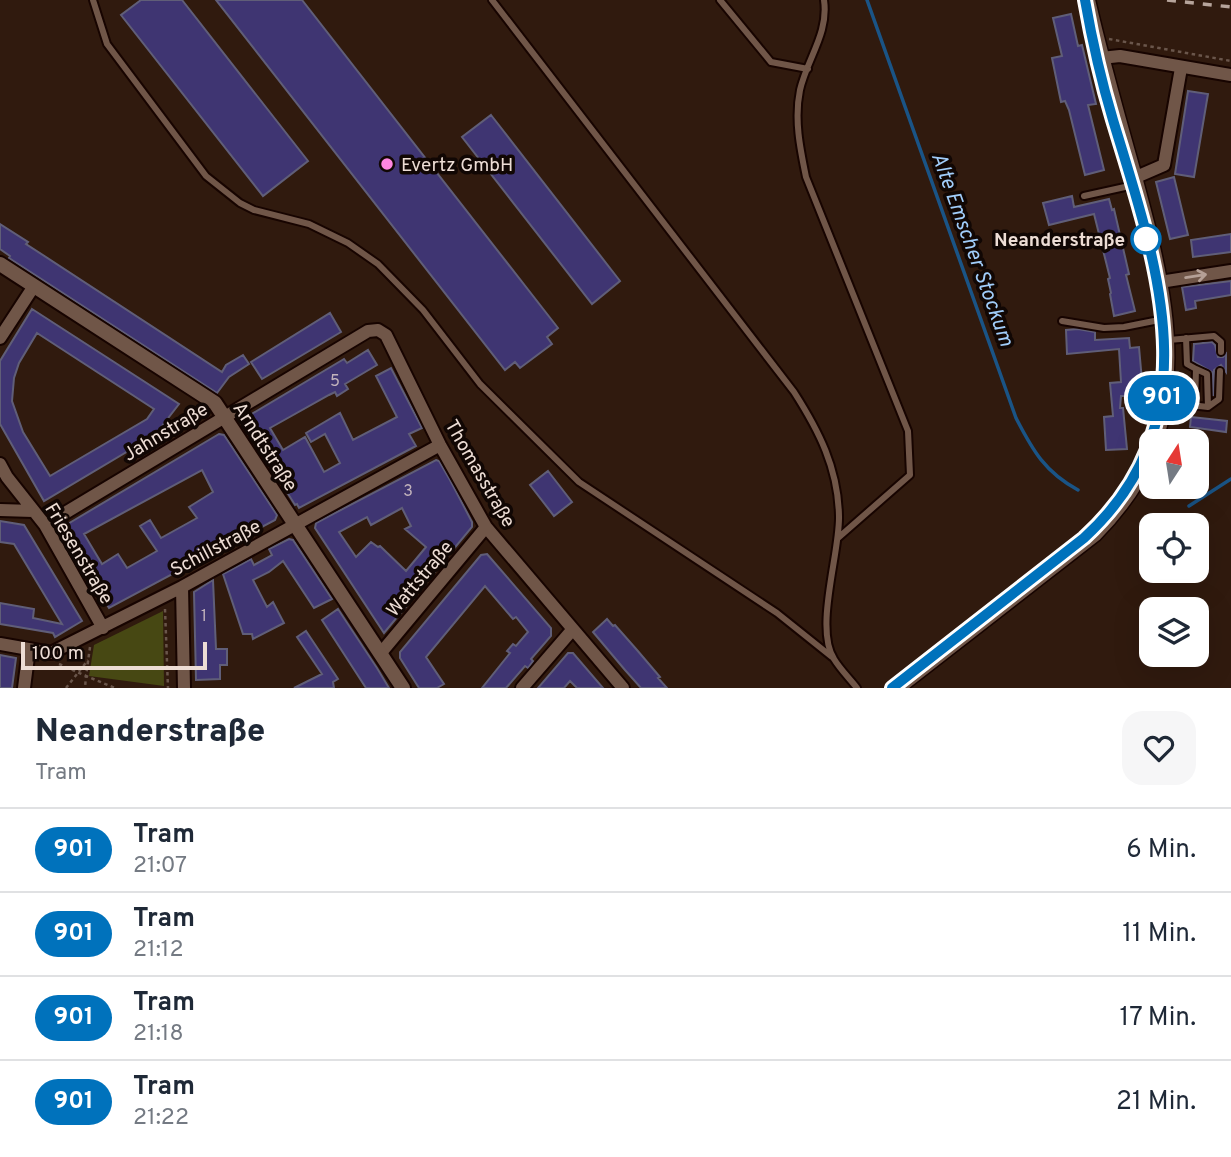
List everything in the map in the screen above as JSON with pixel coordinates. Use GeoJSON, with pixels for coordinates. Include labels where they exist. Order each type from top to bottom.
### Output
{"type":"FeatureCollection","features":[{"type":"Feature","properties":{"kind":"main road"},"geometry":{"type":"LineString","coordinates":[[1087,0],[1160,282],[1166,319],[1168,365],[1158,429]]}},
{"type":"Feature","properties":{"kind":"main road"},"geometry":{"type":"LineString","coordinates":[[896,688],[1094,534],[1128,494],[1139,474]]}},
{"type":"Feature","properties":{"kind":"street"},"geometry":{"type":"LineString","coordinates":[[1101,58],[1120,56],[1231,75]]}},
{"type":"Feature","properties":{"kind":"street"},"geometry":{"type":"LineString","coordinates":[[1135,181],[1164,165],[1181,68]]}},
{"type":"Feature","properties":{"kind":"street","name":"Arndtstraße"},"geometry":{"type":"LineString","coordinates":[[0,264],[215,403],[403,688]]}},
{"type":"Feature","properties":{"kind":"street"},"geometry":{"type":"LineString","coordinates":[[1160,282],[1231,271]]}},
{"type":"Feature","properties":{"kind":"street"},"geometry":{"type":"LineString","coordinates":[[0,338],[34,286]]}},
{"type":"Feature","properties":{"kind":"street","name":"Jahnstraße"},"geometry":{"type":"LineString","coordinates":[[45,526],[368,331],[378,330]]}},
{"type":"Feature","properties":{"kind":"street","name":"Thomasstraße"},"geometry":{"type":"LineString","coordinates":[[378,330],[386,335],[440,445],[486,527],[623,688]]}},
{"type":"Feature","properties":{"kind":"street","name":"Schillstraße"},"geometry":{"type":"LineString","coordinates":[[51,653],[182,587],[440,445]]}},
{"type":"Feature","properties":{"kind":"street","name":"Friesenstraße"},"geometry":{"type":"LineString","coordinates":[[0,464],[45,526],[97,630]]}},
{"type":"Feature","properties":{"kind":"street"},"geometry":{"type":"LineString","coordinates":[[0,510],[33,511]]}},
{"type":"Feature","properties":{"kind":"street","name":"Wattstraße"},"geometry":{"type":"LineString","coordinates":[[380,654],[486,527]]}},
{"type":"Feature","properties":{"kind":"street"},"geometry":{"type":"LineString","coordinates":[[182,587],[184,688]]}},
{"type":"Feature","properties":{"kind":"street"},"geometry":{"type":"LineString","coordinates":[[522,688],[572,629]]}},
{"type":"Feature","properties":{"kind":"street"},"geometry":{"type":"LineString","coordinates":[[0,644],[51,653]]}},
{"type":"Feature","properties":{"kind":"street"},"geometry":{"type":"LineString","coordinates":[[24,688],[30,649]]}},
{"type":"Feature","properties":{"kind":"lane"},"geometry":{"type":"LineString","coordinates":[[93,0],[107,44],[206,176],[240,203],[254,210],[309,224],[348,243],[377,264],[423,310],[480,384],[579,482],[777,613],[832,657],[857,688]]}},
{"type":"Feature","properties":{"kind":"lane"},"geometry":{"type":"LineString","coordinates":[[492,0],[794,392],[819,431],[835,476],[839,518],[826,626],[832,657]]}},
{"type":"Feature","properties":{"kind":"lane"},"geometry":{"type":"LineString","coordinates":[[720,0],[771,62],[808,69]]}},
{"type":"Feature","properties":{"kind":"lane"},"geometry":{"type":"LineString","coordinates":[[824,0],[826,12],[822,30],[801,86],[796,111],[799,146],[806,177],[908,431],[910,475],[838,538]]}},
{"type":"Feature","properties":{"kind":"lane"},"geometry":{"type":"LineString","coordinates":[[1084,196],[1135,181]]}},
{"type":"Feature","properties":{"kind":"lane"},"geometry":{"type":"LineString","coordinates":[[1062,321],[1104,328],[1166,319]]}},
{"type":"Feature","properties":{"kind":"lane"},"geometry":{"type":"LineString","coordinates":[[1167,340],[1214,336],[1221,342],[1221,352]]}},
{"type":"Feature","properties":{"kind":"lane"},"geometry":{"type":"LineString","coordinates":[[1186,338],[1187,364],[1208,374],[1208,407]]}},
{"type":"Feature","properties":{"kind":"lane"},"geometry":{"type":"LineString","coordinates":[[1195,406],[1196,369]]}},
{"type":"Feature","properties":{"kind":"lane"},"geometry":{"type":"LineString","coordinates":[[1164,402],[1208,407],[1219,399],[1220,372]]}},
{"type":"Feature","properties":{"kind":"path"},"geometry":{"type":"LineString","coordinates":[[1095,37],[1231,61]]}},
{"type":"Feature","properties":{"kind":"path"},"geometry":{"type":"LineString","coordinates":[[155,613],[166,608],[168,688]]}},
{"type":"Feature","properties":{"kind":"path"},"geometry":{"type":"LineString","coordinates":[[85,688],[88,660],[97,630]]}},
{"type":"Feature","properties":{"kind":"path"},"geometry":{"type":"LineString","coordinates":[[51,653],[57,663],[114,688]]}},
{"type":"Feature","properties":{"kind":"path"},"geometry":{"type":"LineString","coordinates":[[66,688],[88,660]]}},
{"type":"Feature","properties":{"kind":"shaded area"},"geometry":{"type":"Polygon","coordinates":[[[163,611],[164,686],[89,676],[94,645],[163,611]]]}},
{"type":"Feature","properties":{"kind":"building"},"geometry":{"type":"Polygon","coordinates":[[[141,0],[182,0],[308,161],[263,196],[121,15],[141,0]]]}},
{"type":"Feature","properties":{"kind":"building","name":"Evertz GmbH"},"geometry":{"type":"Polygon","coordinates":[[[216,0],[302,0],[558,328],[547,337],[552,344],[520,368],[515,362],[505,370],[216,0]]]}},
{"type":"Feature","properties":{"kind":"building"},"geometry":{"type":"Polygon","coordinates":[[[1071,14],[1078,46],[1082,45],[1096,104],[1088,105],[1104,170],[1085,175],[1069,110],[1065,101],[1061,102],[1052,58],[1062,56],[1053,18],[1071,14]]]}},
{"type":"Feature","properties":{"kind":"building"},"geometry":{"type":"Polygon","coordinates":[[[1188,91],[1208,94],[1194,177],[1175,174],[1188,91]]]}},
{"type":"Feature","properties":{"kind":"building"},"geometry":{"type":"Polygon","coordinates":[[[491,115],[620,281],[592,304],[462,137],[491,115]]]}},
{"type":"Feature","properties":{"kind":"building"},"geometry":{"type":"Polygon","coordinates":[[[1174,177],[1188,235],[1170,239],[1156,182],[1174,177]]]}},
{"type":"Feature","properties":{"kind":"building"},"geometry":{"type":"Polygon","coordinates":[[[1072,196],[1074,207],[1109,199],[1112,210],[1114,209],[1135,311],[1114,316],[1110,278],[1094,214],[1049,225],[1043,203],[1072,196]]]}},
{"type":"Feature","properties":{"kind":"building"},"geometry":{"type":"Polygon","coordinates":[[[0,224],[28,242],[26,244],[222,372],[226,365],[243,355],[249,364],[229,377],[217,393],[9,258],[10,256],[0,249],[0,224]]]}},
{"type":"Feature","properties":{"kind":"building"},"geometry":{"type":"Polygon","coordinates":[[[1231,234],[1231,252],[1193,257],[1191,240],[1231,234]]]}},
{"type":"Feature","properties":{"kind":"building"},"geometry":{"type":"Polygon","coordinates":[[[1231,281],[1231,295],[1195,301],[1196,308],[1186,310],[1182,287],[1231,281]]]}},
{"type":"Feature","properties":{"kind":"building"},"geometry":{"type":"Polygon","coordinates":[[[32,309],[179,404],[155,435],[44,501],[0,424],[0,361],[32,309]],[[37,333],[19,363],[14,378],[12,401],[23,432],[50,476],[147,419],[154,409],[37,333]]]}},
{"type":"Feature","properties":{"kind":"building"},"geometry":{"type":"Polygon","coordinates":[[[330,313],[341,332],[262,379],[251,362],[330,313]]]}},
{"type":"Feature","properties":{"kind":"building"},"geometry":{"type":"Polygon","coordinates":[[[1066,330],[1095,332],[1095,340],[1129,338],[1130,348],[1139,347],[1142,381],[1130,382],[1131,396],[1121,396],[1120,408],[1123,408],[1127,449],[1106,450],[1104,417],[1113,416],[1110,383],[1121,382],[1119,349],[1067,354],[1066,330]]]}},
{"type":"Feature","properties":{"kind":"building"},"geometry":{"type":"Polygon","coordinates":[[[1212,342],[1218,357],[1226,354],[1226,372],[1221,365],[1214,370],[1213,396],[1212,372],[1193,361],[1194,344],[1212,342]]]}},
{"type":"Feature","properties":{"kind":"building"},"geometry":{"type":"Polygon","coordinates":[[[368,350],[377,365],[345,384],[348,389],[337,396],[335,392],[270,428],[283,450],[305,437],[324,472],[340,463],[325,434],[311,442],[306,433],[340,413],[353,440],[397,417],[376,376],[391,368],[422,428],[409,434],[416,446],[299,508],[244,423],[245,418],[344,359],[347,363],[368,350]]]}},
{"type":"Feature","properties":{"kind":"building"},"geometry":{"type":"Polygon","coordinates":[[[1191,417],[1227,421],[1226,432],[1190,427],[1191,417]]]}},
{"type":"Feature","properties":{"kind":"building"},"geometry":{"type":"Polygon","coordinates":[[[219,434],[224,435],[277,515],[275,520],[214,552],[212,546],[212,553],[109,608],[75,553],[80,550],[66,525],[219,434]],[[202,470],[84,534],[102,564],[118,554],[127,568],[157,551],[140,526],[150,520],[161,538],[197,518],[189,507],[213,492],[202,470]]]}},
{"type":"Feature","properties":{"kind":"building"},"geometry":{"type":"Polygon","coordinates":[[[436,460],[450,480],[472,522],[472,527],[384,633],[315,528],[316,523],[436,460]],[[402,508],[371,525],[367,517],[339,532],[356,557],[371,542],[380,546],[406,571],[426,547],[405,529],[411,526],[402,508]]]}},
{"type":"Feature","properties":{"kind":"building"},"geometry":{"type":"Polygon","coordinates":[[[548,471],[572,502],[554,516],[530,485],[548,471]]]}},
{"type":"Feature","properties":{"kind":"building"},"geometry":{"type":"Polygon","coordinates":[[[0,521],[24,525],[82,621],[55,637],[53,633],[0,624],[0,603],[34,609],[33,618],[62,624],[14,544],[0,542],[0,521]]]}},
{"type":"Feature","properties":{"kind":"building"},"geometry":{"type":"Polygon","coordinates":[[[289,539],[293,540],[332,599],[314,608],[283,561],[253,580],[267,607],[273,602],[284,623],[253,639],[252,634],[243,634],[223,574],[251,559],[254,565],[272,555],[269,549],[289,539]]]}},
{"type":"Feature","properties":{"kind":"building"},"geometry":{"type":"Polygon","coordinates":[[[487,554],[551,628],[551,636],[531,659],[533,661],[528,668],[525,666],[506,688],[482,688],[510,653],[507,651],[513,644],[516,646],[528,632],[485,586],[426,657],[444,684],[437,688],[419,688],[400,658],[400,652],[481,555],[487,554]]]}},
{"type":"Feature","properties":{"kind":"building"},"geometry":{"type":"Polygon","coordinates":[[[213,580],[216,649],[227,649],[227,665],[220,665],[220,679],[196,680],[194,592],[213,580]]]}},
{"type":"Feature","properties":{"kind":"building"},"geometry":{"type":"Polygon","coordinates":[[[338,609],[389,688],[366,688],[322,620],[338,609]]]}},
{"type":"Feature","properties":{"kind":"building"},"geometry":{"type":"Polygon","coordinates":[[[607,619],[637,650],[667,688],[641,688],[625,670],[593,632],[607,619]]]}},
{"type":"Feature","properties":{"kind":"building"},"geometry":{"type":"Polygon","coordinates":[[[306,631],[338,679],[333,682],[334,688],[294,688],[322,674],[297,637],[306,631]]]}},
{"type":"Feature","properties":{"kind":"building"},"geometry":{"type":"Polygon","coordinates":[[[568,653],[573,653],[603,688],[577,688],[570,681],[564,688],[538,688],[568,653]]]}},
{"type":"Feature","properties":{"kind":"building"},"geometry":{"type":"Polygon","coordinates":[[[0,655],[16,658],[12,688],[0,688],[0,655]]]}},
{"type":"Feature","properties":{"kind":"waterway","name":"Alte Emscher Stockum"},"geometry":{"type":"LineString","coordinates":[[867,0],[1016,418],[1041,460],[1057,476],[1078,490]]}},
{"type":"Feature","properties":{"kind":"waterway","name":"Alte Emscher Stockum"},"geometry":{"type":"LineString","coordinates":[[1189,506],[1231,479]]}},
{"type":"Feature","properties":{"kind":"tram line"},"geometry":{"type":"LineString","coordinates":[[892,688],[1094,529],[1136,476],[1155,429],[1163,378],[1162,325],[1155,272],[1101,75],[1085,0]]}},
{"type":"Feature","properties":{"kind":"tram line","name":"901"},"geometry":{"type":"LineString","coordinates":[[892,688],[1104,520],[1124,495],[1138,471],[1158,419],[1163,391],[1164,334],[1157,285],[1133,185],[1104,88],[1085,0]]}},
{"type":"Feature","properties":{"kind":"railway"},"geometry":{"type":"LineString","coordinates":[[1167,0],[1231,7]]}},
{"type":"Feature","properties":{"kind":"place","name":"Evertz GmbH"},"geometry":{"type":"Point","coordinates":[387,164]}},
{"type":"Feature","properties":{"kind":"place","name":"Neanderstraße"},"geometry":{"type":"Point","coordinates":[1146,239]}}]}
